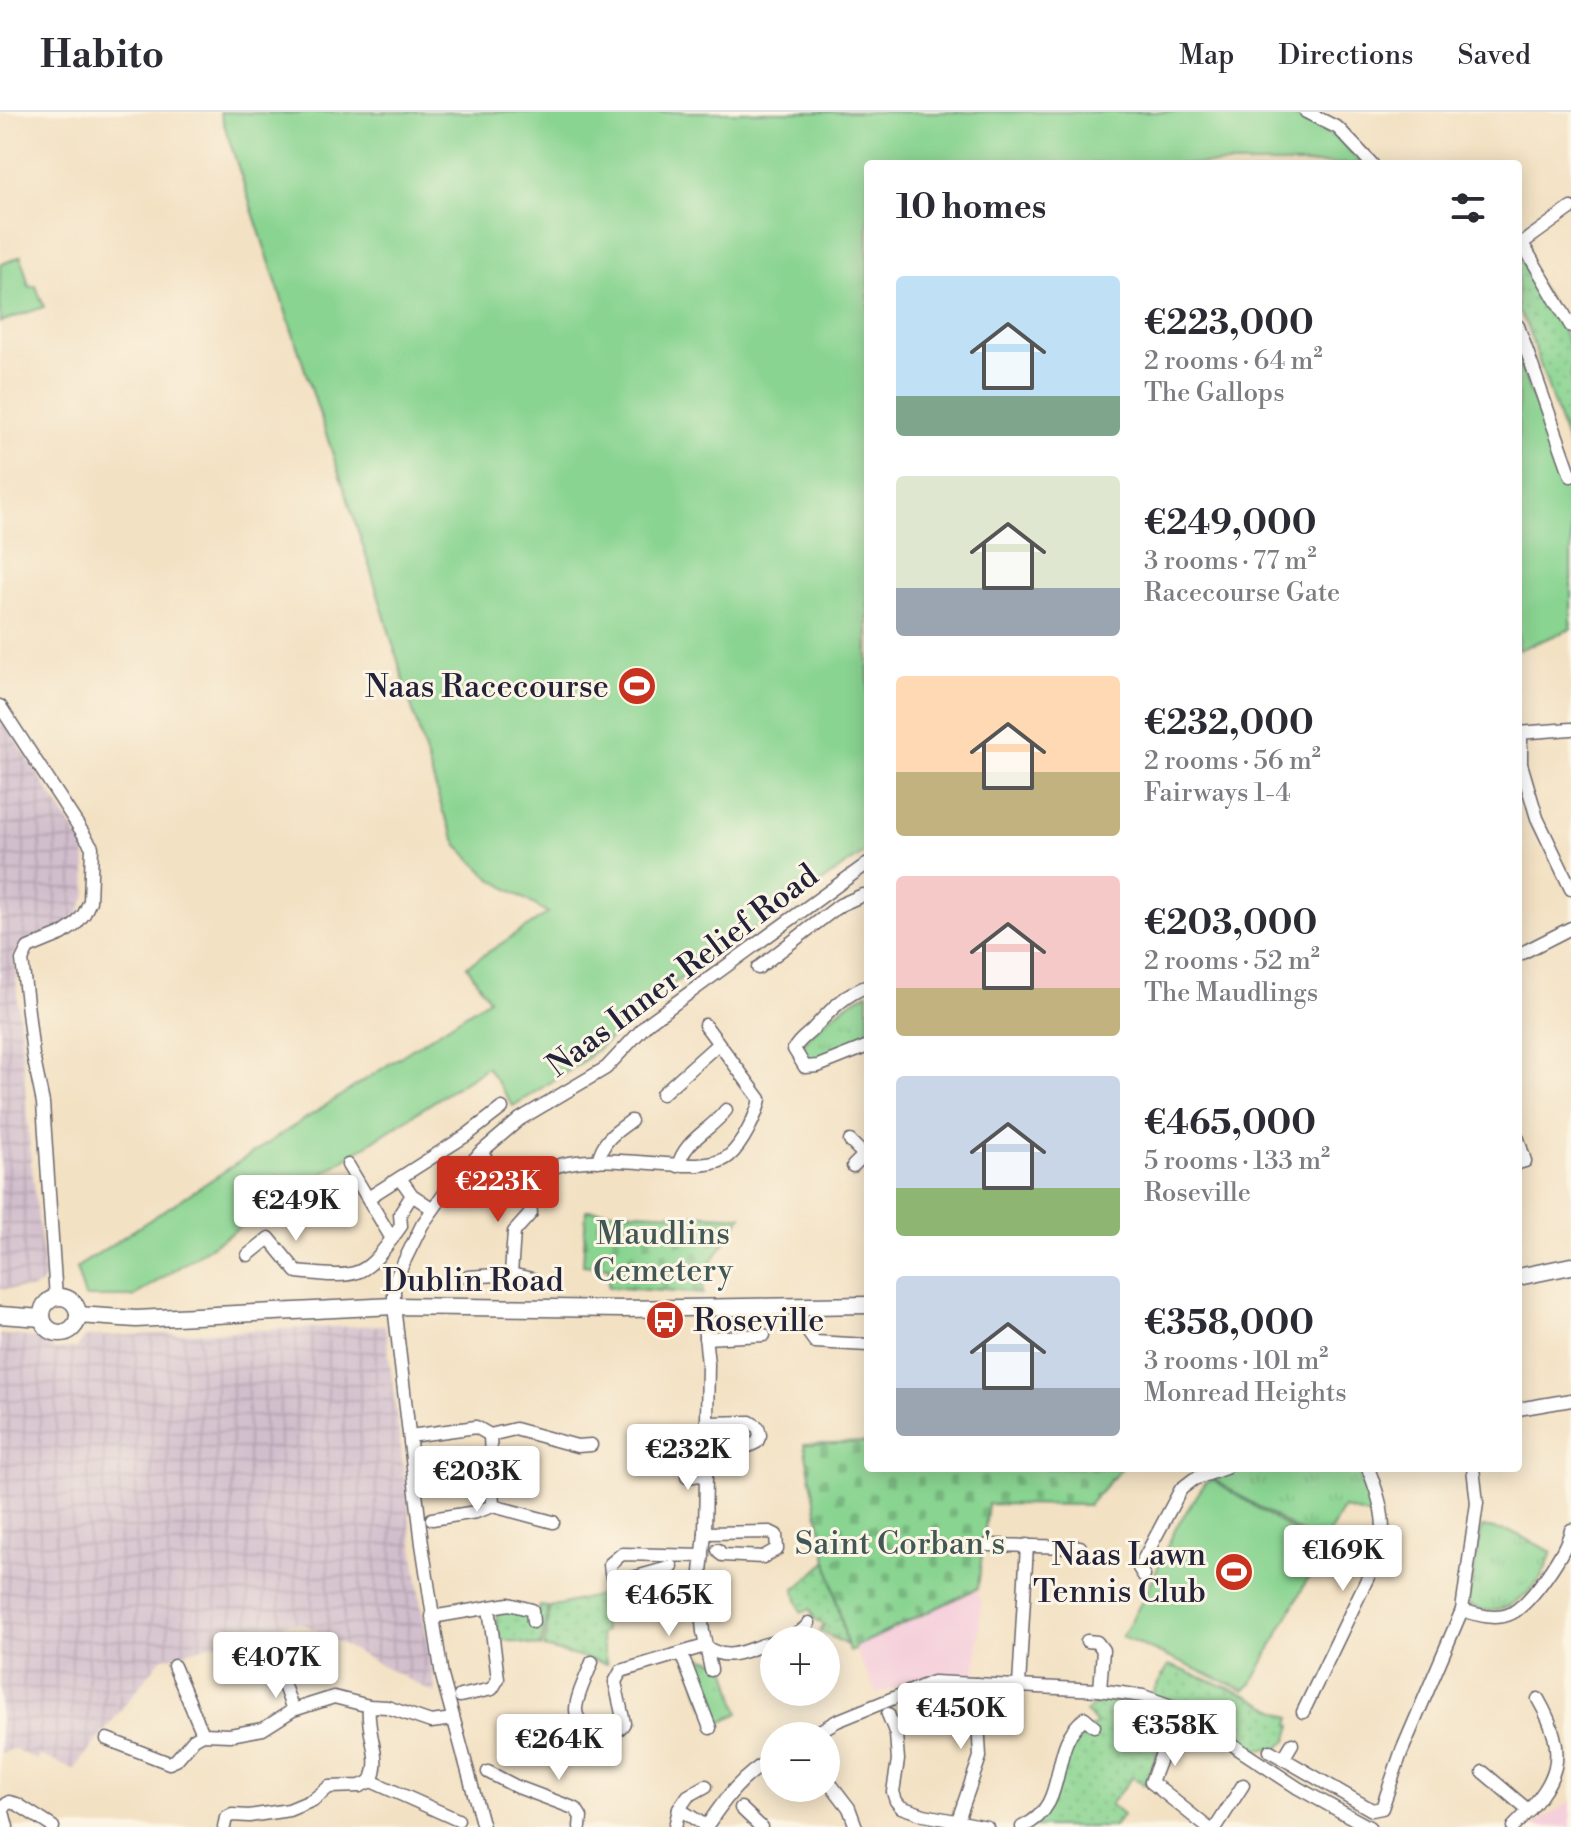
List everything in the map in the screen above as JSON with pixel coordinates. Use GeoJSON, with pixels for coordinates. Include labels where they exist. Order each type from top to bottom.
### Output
{"type":"FeatureCollection","features":[{"type":"Feature","properties":{"kind":"main road"},"geometry":{"type":"LineString","coordinates":[[1522,1276],[1571,1266]]}},
{"type":"Feature","properties":{"kind":"main road"},"geometry":{"type":"LineString","coordinates":[[56,1298],[69,1300],[78,1315],[74,1327],[62,1333],[47,1329],[42,1318],[45,1305],[56,1298]]}},
{"type":"Feature","properties":{"kind":"main road","name":"Dublin Road"},"geometry":{"type":"LineString","coordinates":[[78,1315],[136,1319],[394,1306],[623,1309],[864,1305]]}},
{"type":"Feature","properties":{"kind":"main road"},"geometry":{"type":"LineString","coordinates":[[0,1315],[42,1318]]}},
{"type":"Feature","properties":{"kind":"street"},"geometry":{"type":"LineString","coordinates":[[1306,112],[1338,128]]}},
{"type":"Feature","properties":{"kind":"street"},"geometry":{"type":"LineString","coordinates":[[1327,112],[1368,160]]}},
{"type":"Feature","properties":{"kind":"street"},"geometry":{"type":"LineString","coordinates":[[1522,243],[1571,208]]}},
{"type":"Feature","properties":{"kind":"street"},"geometry":{"type":"LineString","coordinates":[[1522,247],[1571,326]]}},
{"type":"Feature","properties":{"kind":"street"},"geometry":{"type":"LineString","coordinates":[[1522,337],[1571,476]]}},
{"type":"Feature","properties":{"kind":"street"},"geometry":{"type":"LineString","coordinates":[[0,706],[92,847],[90,901],[84,914],[62,934],[28,948],[22,960],[33,1055],[43,1103],[56,1298]]}},
{"type":"Feature","properties":{"kind":"street"},"geometry":{"type":"LineString","coordinates":[[1522,732],[1571,729]]}},
{"type":"Feature","properties":{"kind":"street"},"geometry":{"type":"LineString","coordinates":[[1522,767],[1537,818],[1571,889]]}},
{"type":"Feature","properties":{"kind":"street","name":"Naas Inner Relief Road"},"geometry":{"type":"LineString","coordinates":[[483,1827],[442,1676],[432,1617],[394,1306],[394,1282],[400,1264],[433,1209],[480,1153],[520,1119],[606,1068],[648,1023],[864,866]]}},
{"type":"Feature","properties":{"kind":"street"},"geometry":{"type":"LineString","coordinates":[[853,873],[864,895]]}},
{"type":"Feature","properties":{"kind":"street"},"geometry":{"type":"LineString","coordinates":[[758,968],[840,905],[864,899]]}},
{"type":"Feature","properties":{"kind":"street"},"geometry":{"type":"LineString","coordinates":[[1522,953],[1571,928]]}},
{"type":"Feature","properties":{"kind":"street"},"geometry":{"type":"LineString","coordinates":[[864,988],[824,1014],[794,1049],[805,1067],[818,1066],[864,1047]]}},
{"type":"Feature","properties":{"kind":"street"},"geometry":{"type":"LineString","coordinates":[[480,1153],[501,1173],[525,1175],[569,1163],[598,1161],[678,1166],[715,1163],[730,1155],[757,1114],[760,1099],[705,1025]]}},
{"type":"Feature","properties":{"kind":"street"},"geometry":{"type":"LineString","coordinates":[[662,1094],[685,1082],[718,1044]]}},
{"type":"Feature","properties":{"kind":"street"},"geometry":{"type":"LineString","coordinates":[[368,1198],[467,1135],[495,1110]]}},
{"type":"Feature","properties":{"kind":"street"},"geometry":{"type":"LineString","coordinates":[[678,1166],[682,1150],[723,1119]]}},
{"type":"Feature","properties":{"kind":"street"},"geometry":{"type":"LineString","coordinates":[[598,1161],[608,1137],[625,1125],[629,1139]]}},
{"type":"Feature","properties":{"kind":"street"},"geometry":{"type":"LineString","coordinates":[[850,1141],[864,1153]]}},
{"type":"Feature","properties":{"kind":"street"},"geometry":{"type":"LineString","coordinates":[[853,1166],[864,1157]]}},
{"type":"Feature","properties":{"kind":"street"},"geometry":{"type":"LineString","coordinates":[[348,1165],[392,1239]]}},
{"type":"Feature","properties":{"kind":"street"},"geometry":{"type":"LineString","coordinates":[[511,1274],[514,1232],[531,1213],[525,1175]]}},
{"type":"Feature","properties":{"kind":"street"},"geometry":{"type":"LineString","coordinates":[[400,1178],[412,1195],[433,1209]]}},
{"type":"Feature","properties":{"kind":"street"},"geometry":{"type":"LineString","coordinates":[[248,1255],[269,1238],[297,1272],[336,1276],[359,1273],[375,1262],[401,1226],[400,1214],[412,1195]]}},
{"type":"Feature","properties":{"kind":"street"},"geometry":{"type":"LineString","coordinates":[[468,1277],[511,1274],[536,1280]]}},
{"type":"Feature","properties":{"kind":"street"},"geometry":{"type":"LineString","coordinates":[[798,1305],[805,1328],[815,1342],[864,1345]]}},
{"type":"Feature","properties":{"kind":"street"},"geometry":{"type":"LineString","coordinates":[[702,1307],[707,1423],[705,1533],[699,1592],[711,1670]]}},
{"type":"Feature","properties":{"kind":"street"},"geometry":{"type":"LineString","coordinates":[[705,1338],[764,1335]]}},
{"type":"Feature","properties":{"kind":"street"},"geometry":{"type":"LineString","coordinates":[[1522,1408],[1571,1400]]}},
{"type":"Feature","properties":{"kind":"street"},"geometry":{"type":"LineString","coordinates":[[707,1423],[750,1422],[758,1427],[760,1435],[757,1442],[749,1446],[725,1441]]}},
{"type":"Feature","properties":{"kind":"street"},"geometry":{"type":"LineString","coordinates":[[410,1436],[476,1427],[490,1435],[515,1429],[577,1446],[591,1445]]}},
{"type":"Feature","properties":{"kind":"street"},"geometry":{"type":"LineString","coordinates":[[490,1435],[493,1506]]}},
{"type":"Feature","properties":{"kind":"street"},"geometry":{"type":"LineString","coordinates":[[1144,1576],[1139,1568],[1181,1489],[1194,1479],[1214,1472]]}},
{"type":"Feature","properties":{"kind":"street"},"geometry":{"type":"LineString","coordinates":[[1303,1712],[1382,1548],[1385,1525],[1369,1472]]}},
{"type":"Feature","properties":{"kind":"street"},"geometry":{"type":"LineString","coordinates":[[1270,1751],[1372,1810],[1382,1808],[1401,1753],[1462,1610],[1477,1503],[1473,1472]]}},
{"type":"Feature","properties":{"kind":"street"},"geometry":{"type":"LineString","coordinates":[[687,1477],[706,1474]]}},
{"type":"Feature","properties":{"kind":"street"},"geometry":{"type":"LineString","coordinates":[[432,1519],[493,1506],[553,1522]]}},
{"type":"Feature","properties":{"kind":"street"},"geometry":{"type":"LineString","coordinates":[[1462,1610],[1485,1617],[1511,1614],[1541,1585],[1571,1530]]}},
{"type":"Feature","properties":{"kind":"street"},"geometry":{"type":"LineString","coordinates":[[705,1533],[770,1532],[776,1535],[777,1549],[763,1557],[722,1555],[718,1550]]}},
{"type":"Feature","properties":{"kind":"street"},"geometry":{"type":"LineString","coordinates":[[988,1545],[1080,1547]]}},
{"type":"Feature","properties":{"kind":"street"},"geometry":{"type":"LineString","coordinates":[[1019,1686],[1027,1545]]}},
{"type":"Feature","properties":{"kind":"street"},"geometry":{"type":"LineString","coordinates":[[672,1567],[618,1582],[611,1573],[610,1564],[622,1554],[703,1556]]}},
{"type":"Feature","properties":{"kind":"street"},"geometry":{"type":"LineString","coordinates":[[432,1617],[509,1604],[532,1610],[533,1622]]}},
{"type":"Feature","properties":{"kind":"street"},"geometry":{"type":"LineString","coordinates":[[460,1696],[492,1689],[498,1679],[489,1607]]}},
{"type":"Feature","properties":{"kind":"street"},"geometry":{"type":"LineString","coordinates":[[806,1626],[809,1623]]}},
{"type":"Feature","properties":{"kind":"street"},"geometry":{"type":"LineString","coordinates":[[267,1640],[293,1710]]}},
{"type":"Feature","properties":{"kind":"street"},"geometry":{"type":"LineString","coordinates":[[1087,1641],[1097,1642],[1103,1650],[1100,1690]]}},
{"type":"Feature","properties":{"kind":"street"},"geometry":{"type":"LineString","coordinates":[[705,1646],[714,1653],[728,1657],[760,1647]]}},
{"type":"Feature","properties":{"kind":"street"},"geometry":{"type":"LineString","coordinates":[[592,1662],[575,1710],[581,1723],[611,1734],[620,1730],[624,1723],[615,1682],[621,1671],[705,1646]]}},
{"type":"Feature","properties":{"kind":"street"},"geometry":{"type":"LineString","coordinates":[[681,1653],[710,1728]]}},
{"type":"Feature","properties":{"kind":"street"},"geometry":{"type":"LineString","coordinates":[[174,1666],[203,1734]]}},
{"type":"Feature","properties":{"kind":"street"},"geometry":{"type":"LineString","coordinates":[[835,1722],[933,1682],[1100,1690],[1143,1696],[1194,1714],[1240,1750],[1298,1788],[1369,1827]]}},
{"type":"Feature","properties":{"kind":"street"},"geometry":{"type":"LineString","coordinates":[[958,1820],[980,1757],[976,1684]]}},
{"type":"Feature","properties":{"kind":"street"},"geometry":{"type":"LineString","coordinates":[[107,1739],[169,1763],[203,1734],[230,1735],[263,1729],[293,1710],[334,1697],[387,1707],[431,1722],[453,1719]]}},
{"type":"Feature","properties":{"kind":"street"},"geometry":{"type":"LineString","coordinates":[[1513,1827],[1551,1786],[1564,1761],[1559,1730],[1538,1699]]}},
{"type":"Feature","properties":{"kind":"street"},"geometry":{"type":"LineString","coordinates":[[224,1827],[226,1818],[232,1815],[249,1816],[289,1810],[313,1800],[329,1787],[360,1786],[371,1781],[377,1763],[369,1733],[369,1706]]}},
{"type":"Feature","properties":{"kind":"street"},"geometry":{"type":"LineString","coordinates":[[888,1714],[896,1734],[898,1760],[893,1792],[901,1807],[924,1815],[987,1827]]}},
{"type":"Feature","properties":{"kind":"street"},"geometry":{"type":"LineString","coordinates":[[1022,1827],[1033,1822],[1048,1806],[1054,1794],[1062,1751],[1076,1724],[1085,1718],[1094,1726]]}},
{"type":"Feature","properties":{"kind":"street"},"geometry":{"type":"LineString","coordinates":[[1157,1735],[1168,1738],[1151,1782],[1207,1827]]}},
{"type":"Feature","properties":{"kind":"street"},"geometry":{"type":"LineString","coordinates":[[1283,1759],[1292,1744]]}},
{"type":"Feature","properties":{"kind":"street"},"geometry":{"type":"LineString","coordinates":[[679,1809],[706,1827],[729,1794],[750,1771],[760,1765]]}},
{"type":"Feature","properties":{"kind":"street"},"geometry":{"type":"LineString","coordinates":[[488,1772],[515,1786],[576,1809],[581,1817],[580,1827]]}},
{"type":"Feature","properties":{"kind":"street"},"geometry":{"type":"LineString","coordinates":[[1483,1772],[1529,1811]]}},
{"type":"Feature","properties":{"kind":"street"},"geometry":{"type":"LineString","coordinates":[[371,1781],[458,1820]]}},
{"type":"Feature","properties":{"kind":"street"},"geometry":{"type":"LineString","coordinates":[[1216,1827],[1243,1785]]}},
{"type":"Feature","properties":{"kind":"street"},"geometry":{"type":"LineString","coordinates":[[675,1827],[679,1809],[688,1796],[706,1786]]}},
{"type":"Feature","properties":{"kind":"street"},"geometry":{"type":"LineString","coordinates":[[840,1796],[849,1808],[856,1827]]}},
{"type":"Feature","properties":{"kind":"street"},"geometry":{"type":"LineString","coordinates":[[7,1827],[2,1808],[9,1802],[53,1827]]}},
{"type":"Feature","properties":{"kind":"street"},"geometry":{"type":"LineString","coordinates":[[741,1808],[761,1827]]}},
{"type":"Feature","properties":{"kind":"shaded area"},"geometry":{"type":"Polygon","coordinates":[[[0,715],[85,848],[87,893],[79,912],[65,927],[30,938],[14,954],[31,1161],[45,1277],[41,1284],[32,1289],[0,1289],[0,715]]]}},
{"type":"Feature","properties":{"kind":"shaded area"},"geometry":{"type":"Polygon","coordinates":[[[385,1325],[420,1599],[436,1694],[303,1624],[289,1623],[161,1659],[74,1770],[39,1755],[37,1760],[14,1749],[0,1753],[0,1335],[42,1338],[55,1350],[77,1348],[84,1337],[385,1325]]]}},
{"type":"Feature","properties":{"kind":"shaded area"},"geometry":{"type":"Polygon","coordinates":[[[978,1588],[977,1595],[981,1601],[976,1673],[934,1675],[877,1694],[854,1647],[978,1588]]]}},
{"type":"Feature","properties":{"kind":"shaded area"},"geometry":{"type":"Polygon","coordinates":[[[1571,1801],[1571,1827],[1533,1827],[1571,1801]]]}},
{"type":"Feature","properties":{"kind":"green space","name":"Naas Racecourse"},"geometry":{"type":"Polygon","coordinates":[[[220,112],[1285,112],[1338,138],[1358,160],[864,160],[864,853],[647,1002],[578,1065],[513,1106],[487,1067],[133,1297],[85,1297],[76,1268],[489,999],[467,966],[548,913],[490,878],[458,846],[443,812],[368,561],[220,112]]]}},
{"type":"Feature","properties":{"kind":"green space"},"geometry":{"type":"Polygon","coordinates":[[[21,256],[29,287],[36,286],[44,307],[0,322],[0,265],[21,256]]]}},
{"type":"Feature","properties":{"kind":"green space"},"geometry":{"type":"Polygon","coordinates":[[[1522,262],[1554,307],[1571,351],[1571,455],[1522,317],[1522,262]]]}},
{"type":"Feature","properties":{"kind":"green space"},"geometry":{"type":"Polygon","coordinates":[[[1522,370],[1571,491],[1571,629],[1522,648],[1522,370]]]}},
{"type":"Feature","properties":{"kind":"green space"},"geometry":{"type":"Polygon","coordinates":[[[864,995],[864,1045],[810,1063],[801,1051],[811,1035],[840,1009],[864,995]]]}},
{"type":"Feature","properties":{"kind":"green space","name":"Maudlins Cemetery"},"geometry":{"type":"Polygon","coordinates":[[[586,1210],[742,1216],[703,1275],[703,1294],[608,1287],[609,1267],[583,1265],[586,1210]]]}},
{"type":"Feature","properties":{"kind":"green space","name":"Saint Corban's"},"geometry":{"type":"Polygon","coordinates":[[[864,1442],[864,1472],[1118,1472],[1088,1505],[988,1504],[978,1588],[849,1652],[804,1444],[864,1442]]]}},
{"type":"Feature","properties":{"kind":"green space"},"geometry":{"type":"Polygon","coordinates":[[[1233,1472],[1359,1472],[1374,1505],[1374,1517],[1343,1508],[1323,1546],[1213,1479],[1233,1472]]]}},
{"type":"Feature","properties":{"kind":"green space","name":"Naas Lawn Tennis Club"},"geometry":{"type":"Polygon","coordinates":[[[1213,1480],[1323,1550],[1252,1683],[1244,1690],[1122,1637],[1146,1594],[1176,1527],[1206,1482],[1213,1480]]]}},
{"type":"Feature","properties":{"kind":"green space"},"geometry":{"type":"Polygon","coordinates":[[[1482,1527],[1512,1532],[1552,1552],[1536,1585],[1519,1600],[1498,1609],[1477,1609],[1468,1603],[1482,1527]]]}},
{"type":"Feature","properties":{"kind":"green space"},"geometry":{"type":"Polygon","coordinates":[[[827,1561],[847,1645],[840,1641],[840,1626],[823,1626],[815,1620],[810,1609],[801,1612],[794,1588],[827,1561]]]}},
{"type":"Feature","properties":{"kind":"green space"},"geometry":{"type":"Polygon","coordinates":[[[600,1595],[605,1631],[600,1635],[607,1664],[544,1648],[550,1607],[600,1595]]]}},
{"type":"Feature","properties":{"kind":"green space"},"geometry":{"type":"Polygon","coordinates":[[[540,1606],[548,1607],[541,1647],[499,1639],[496,1617],[501,1610],[537,1615],[540,1606]]]}},
{"type":"Feature","properties":{"kind":"green space"},"geometry":{"type":"Polygon","coordinates":[[[698,1652],[704,1658],[725,1663],[739,1713],[717,1725],[715,1721],[719,1718],[716,1712],[705,1707],[686,1655],[698,1652]]]}},
{"type":"Feature","properties":{"kind":"green space"},"geometry":{"type":"Polygon","coordinates":[[[1169,1665],[1249,1696],[1291,1718],[1289,1725],[1292,1726],[1287,1740],[1277,1750],[1256,1749],[1194,1706],[1180,1715],[1174,1731],[1169,1729],[1166,1732],[1144,1785],[1132,1777],[1110,1804],[1123,1815],[1113,1827],[1033,1827],[1067,1750],[1082,1728],[1091,1728],[1096,1723],[1085,1712],[1107,1699],[1144,1707],[1169,1665]]]}},
{"type":"Feature","properties":{"kind":"place","name":"Naas Racecourse"},"geometry":{"type":"Point","coordinates":[637,686]}},
{"type":"Feature","properties":{"kind":"place","name":"Roseville"},"geometry":{"type":"Point","coordinates":[665,1320]}},
{"type":"Feature","properties":{"kind":"place","name":"Naas Lawn Tennis Club"},"geometry":{"type":"Point","coordinates":[1234,1572]}}]}
